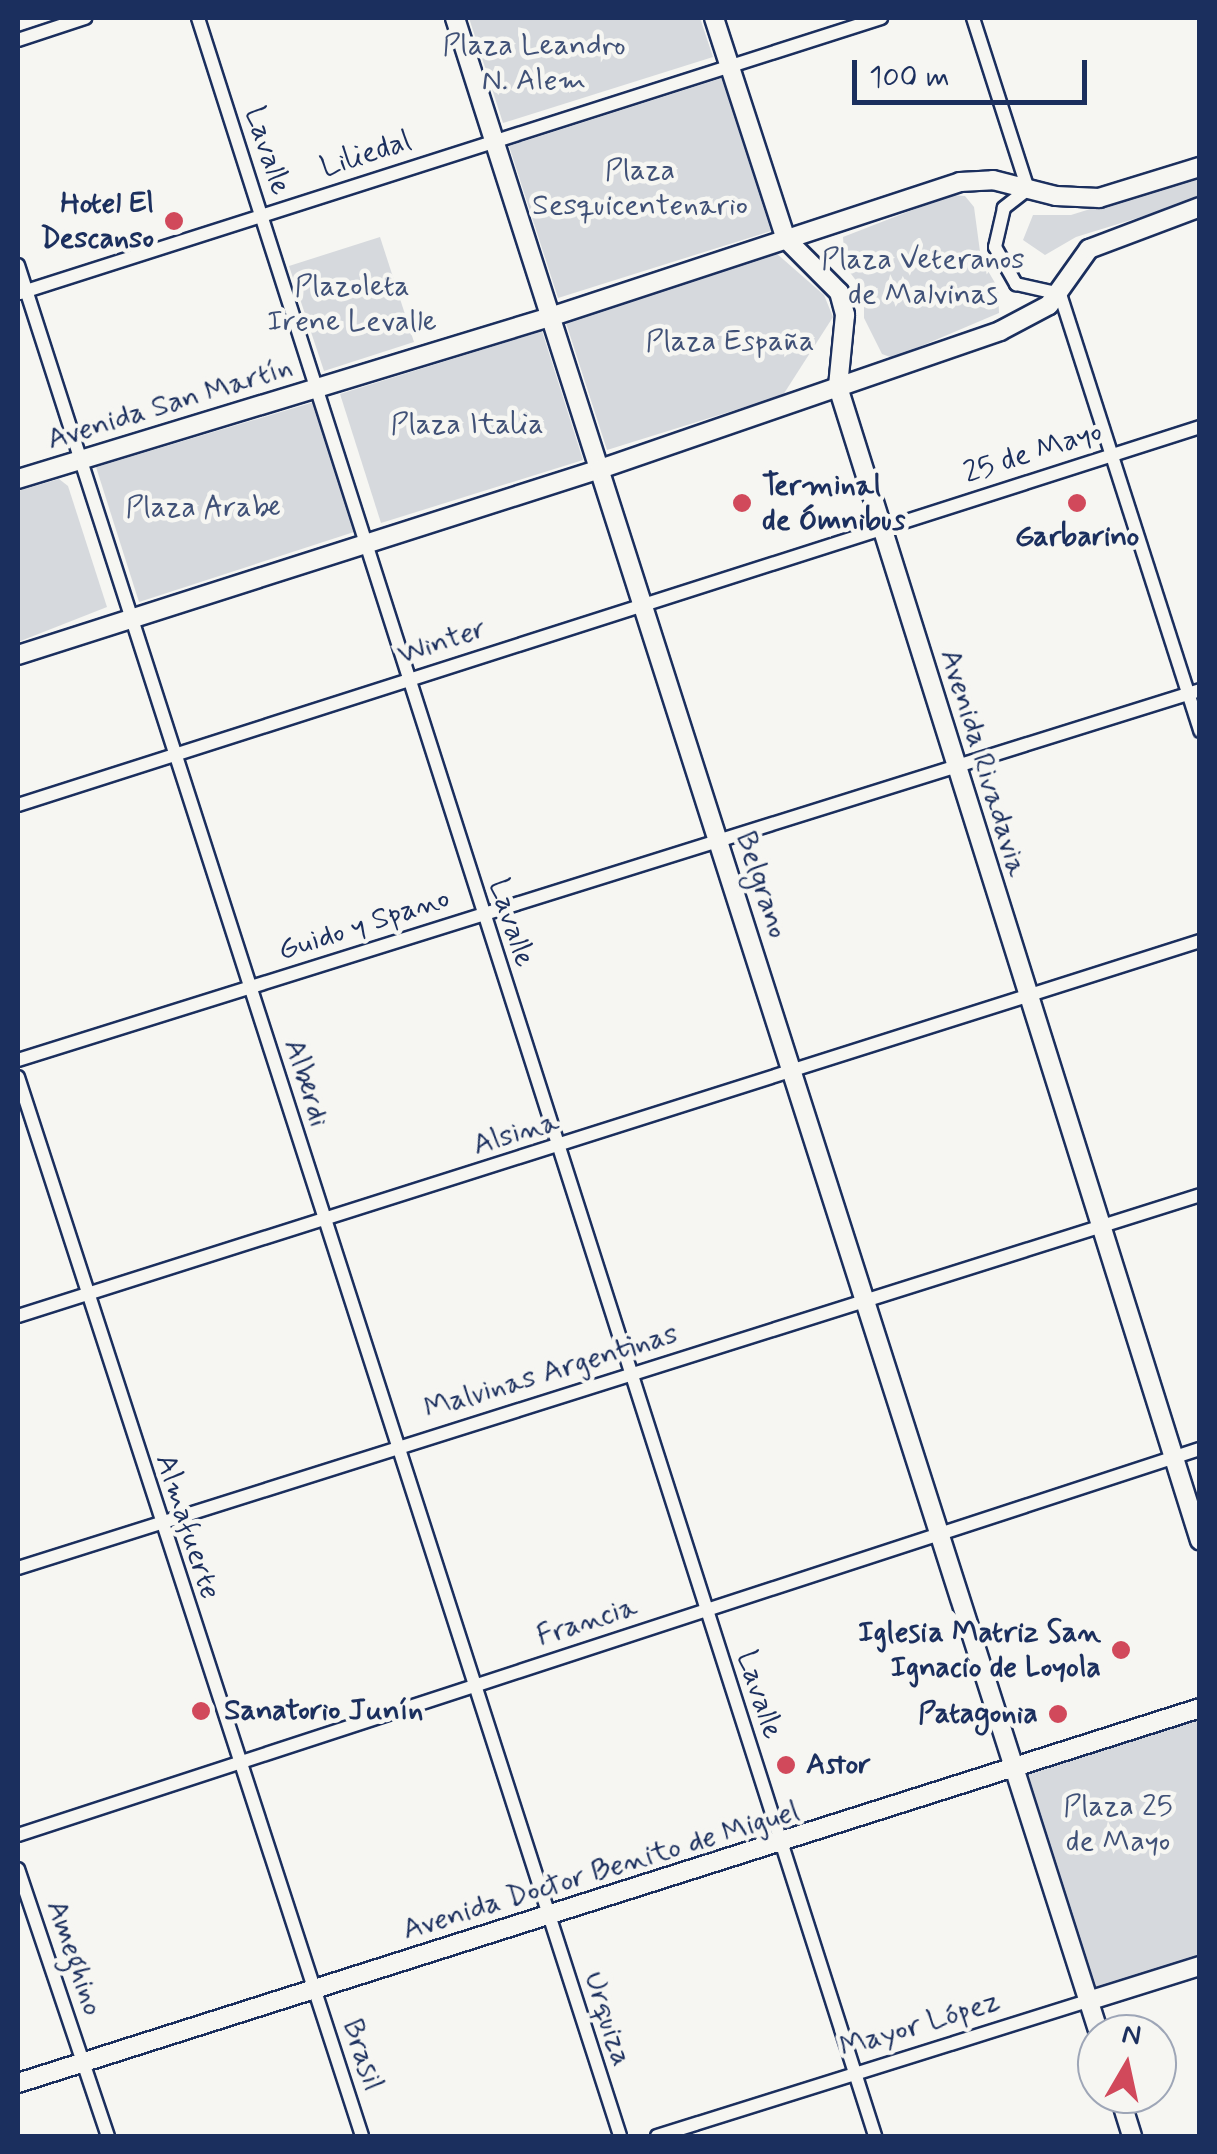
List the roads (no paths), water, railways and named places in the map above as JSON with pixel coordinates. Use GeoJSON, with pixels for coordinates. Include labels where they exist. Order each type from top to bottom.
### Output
{"type":"FeatureCollection","features":[{"type":"Feature","properties":{"kind":"main road","name":"Belgrano"},"geometry":{"type":"LineString","coordinates":[[455,18],[1092,2014]]}},
{"type":"Feature","properties":{"kind":"main road","name":"Avenida Rivadavia"},"geometry":{"type":"LineString","coordinates":[[714,18],[786,239],[839,292],[845,314],[838,387],[1200,1541]]}},
{"type":"Feature","properties":{"kind":"main road","name":"Avenida San Martín"},"geometry":{"type":"LineString","coordinates":[[18,479],[550,318],[975,179],[1099,198],[1200,167]]}},
{"type":"Feature","properties":{"kind":"main road"},"geometry":{"type":"LineString","coordinates":[[18,656],[600,469],[1000,331],[1060,294],[1089,249],[1200,208]]}},
{"type":"Feature","properties":{"kind":"main road","name":"Avenida Doctor Benito de Miguel"},"geometry":{"type":"LineString","coordinates":[[18,2083],[1200,1708]]}},
{"type":"Feature","properties":{"kind":"main road","name":"Mayor López"},"geometry":{"type":"LineString","coordinates":[[1088,2001],[1200,1966]]}},
{"type":"Feature","properties":{"kind":"street"},"geometry":{"type":"LineString","coordinates":[[18,40],[85,18]]}},
{"type":"Feature","properties":{"kind":"street","name":"Lavalle"},"geometry":{"type":"LineString","coordinates":[[198,18],[876,2136]]}},
{"type":"Feature","properties":{"kind":"street","name":"Liliedal"},"geometry":{"type":"LineString","coordinates":[[22,293],[881,18]]}},
{"type":"Feature","properties":{"kind":"street"},"geometry":{"type":"LineString","coordinates":[[973,18],[1028,188],[1004,208],[996,247],[1016,284],[1060,294],[1111,455],[1194,692],[1200,731]]}},
{"type":"Feature","properties":{"kind":"street","name":"Alberdi"},"geometry":{"type":"LineString","coordinates":[[18,265],[22,293],[80,460],[547,1916]]}},
{"type":"Feature","properties":{"kind":"street","name":"25 de Mayo"},"geometry":{"type":"LineString","coordinates":[[882,528],[1200,426]]}},
{"type":"Feature","properties":{"kind":"street","name":"Winter"},"geometry":{"type":"LineString","coordinates":[[18,805],[882,528]]}},
{"type":"Feature","properties":{"kind":"street","name":"Guido y Spano"},"geometry":{"type":"LineString","coordinates":[[18,1060],[1194,692]]}},
{"type":"Feature","properties":{"kind":"street","name":"Alsina"},"geometry":{"type":"LineString","coordinates":[[18,1316],[1029,999],[1200,940]]}},
{"type":"Feature","properties":{"kind":"street","name":"Almafuerte"},"geometry":{"type":"LineString","coordinates":[[18,1077],[84,1296],[314,1990]]}},
{"type":"Feature","properties":{"kind":"street","name":"Malvinas Argentinas"},"geometry":{"type":"LineString","coordinates":[[18,1568],[1200,1194]]}},
{"type":"Feature","properties":{"kind":"street","name":"Francia"},"geometry":{"type":"LineString","coordinates":[[18,1835],[1200,1449]]}},
{"type":"Feature","properties":{"kind":"street","name":"Ameghino"},"geometry":{"type":"LineString","coordinates":[[18,1869],[108,2136]]}},
{"type":"Feature","properties":{"kind":"street","name":"Urquiza"},"geometry":{"type":"LineString","coordinates":[[547,1916],[620,2136]]}},
{"type":"Feature","properties":{"kind":"street","name":"Brasil"},"geometry":{"type":"LineString","coordinates":[[314,1990],[362,2136]]}},
{"type":"Feature","properties":{"kind":"street","name":"Mayor López"},"geometry":{"type":"LineString","coordinates":[[657,2136],[1088,2001]]}},
{"type":"Feature","properties":{"kind":"place","name":"Hotel El Descanso"},"geometry":{"type":"Point","coordinates":[174,221]}},
{"type":"Feature","properties":{"kind":"place","name":"Terminal de Ómnibus"},"geometry":{"type":"Point","coordinates":[742,503]}},
{"type":"Feature","properties":{"kind":"place","name":"Garbarino"},"geometry":{"type":"Point","coordinates":[1077,503]}},
{"type":"Feature","properties":{"kind":"place","name":"Iglesia Matriz San Ignacio de Loyola"},"geometry":{"type":"Point","coordinates":[1121,1650]}},
{"type":"Feature","properties":{"kind":"place","name":"Sanatorio Junín"},"geometry":{"type":"Point","coordinates":[201,1711]}},
{"type":"Feature","properties":{"kind":"place","name":"Patagonia"},"geometry":{"type":"Point","coordinates":[1058,1714]}},
{"type":"Feature","properties":{"kind":"place","name":"Astor"},"geometry":{"type":"Point","coordinates":[786,1765]}},
{"type":"Feature","properties":{"kind":"park label","name":"Plaza Leandro N. Alem"},"geometry":{"type":"Point","coordinates":[534,63]}},
{"type":"Feature","properties":{"kind":"park label","name":"Plaza Sesquicentenario"},"geometry":{"type":"Point","coordinates":[640,188]}},
{"type":"Feature","properties":{"kind":"park label","name":"Plaza Veteranos de Malvinas"},"geometry":{"type":"Point","coordinates":[923,277]}},
{"type":"Feature","properties":{"kind":"park label","name":"Plazoleta Irene Levalle"},"geometry":{"type":"Point","coordinates":[352,304]}},
{"type":"Feature","properties":{"kind":"park label","name":"Plaza España"},"geometry":{"type":"Point","coordinates":[730,342]}},
{"type":"Feature","properties":{"kind":"park label","name":"Plaza Italia"},"geometry":{"type":"Point","coordinates":[467,425]}},
{"type":"Feature","properties":{"kind":"park label","name":"Plaza Arabe"},"geometry":{"type":"Point","coordinates":[203,508]}},
{"type":"Feature","properties":{"kind":"park label","name":"Plaza 25 de Mayo"},"geometry":{"type":"Point","coordinates":[1118,1824]}}]}
